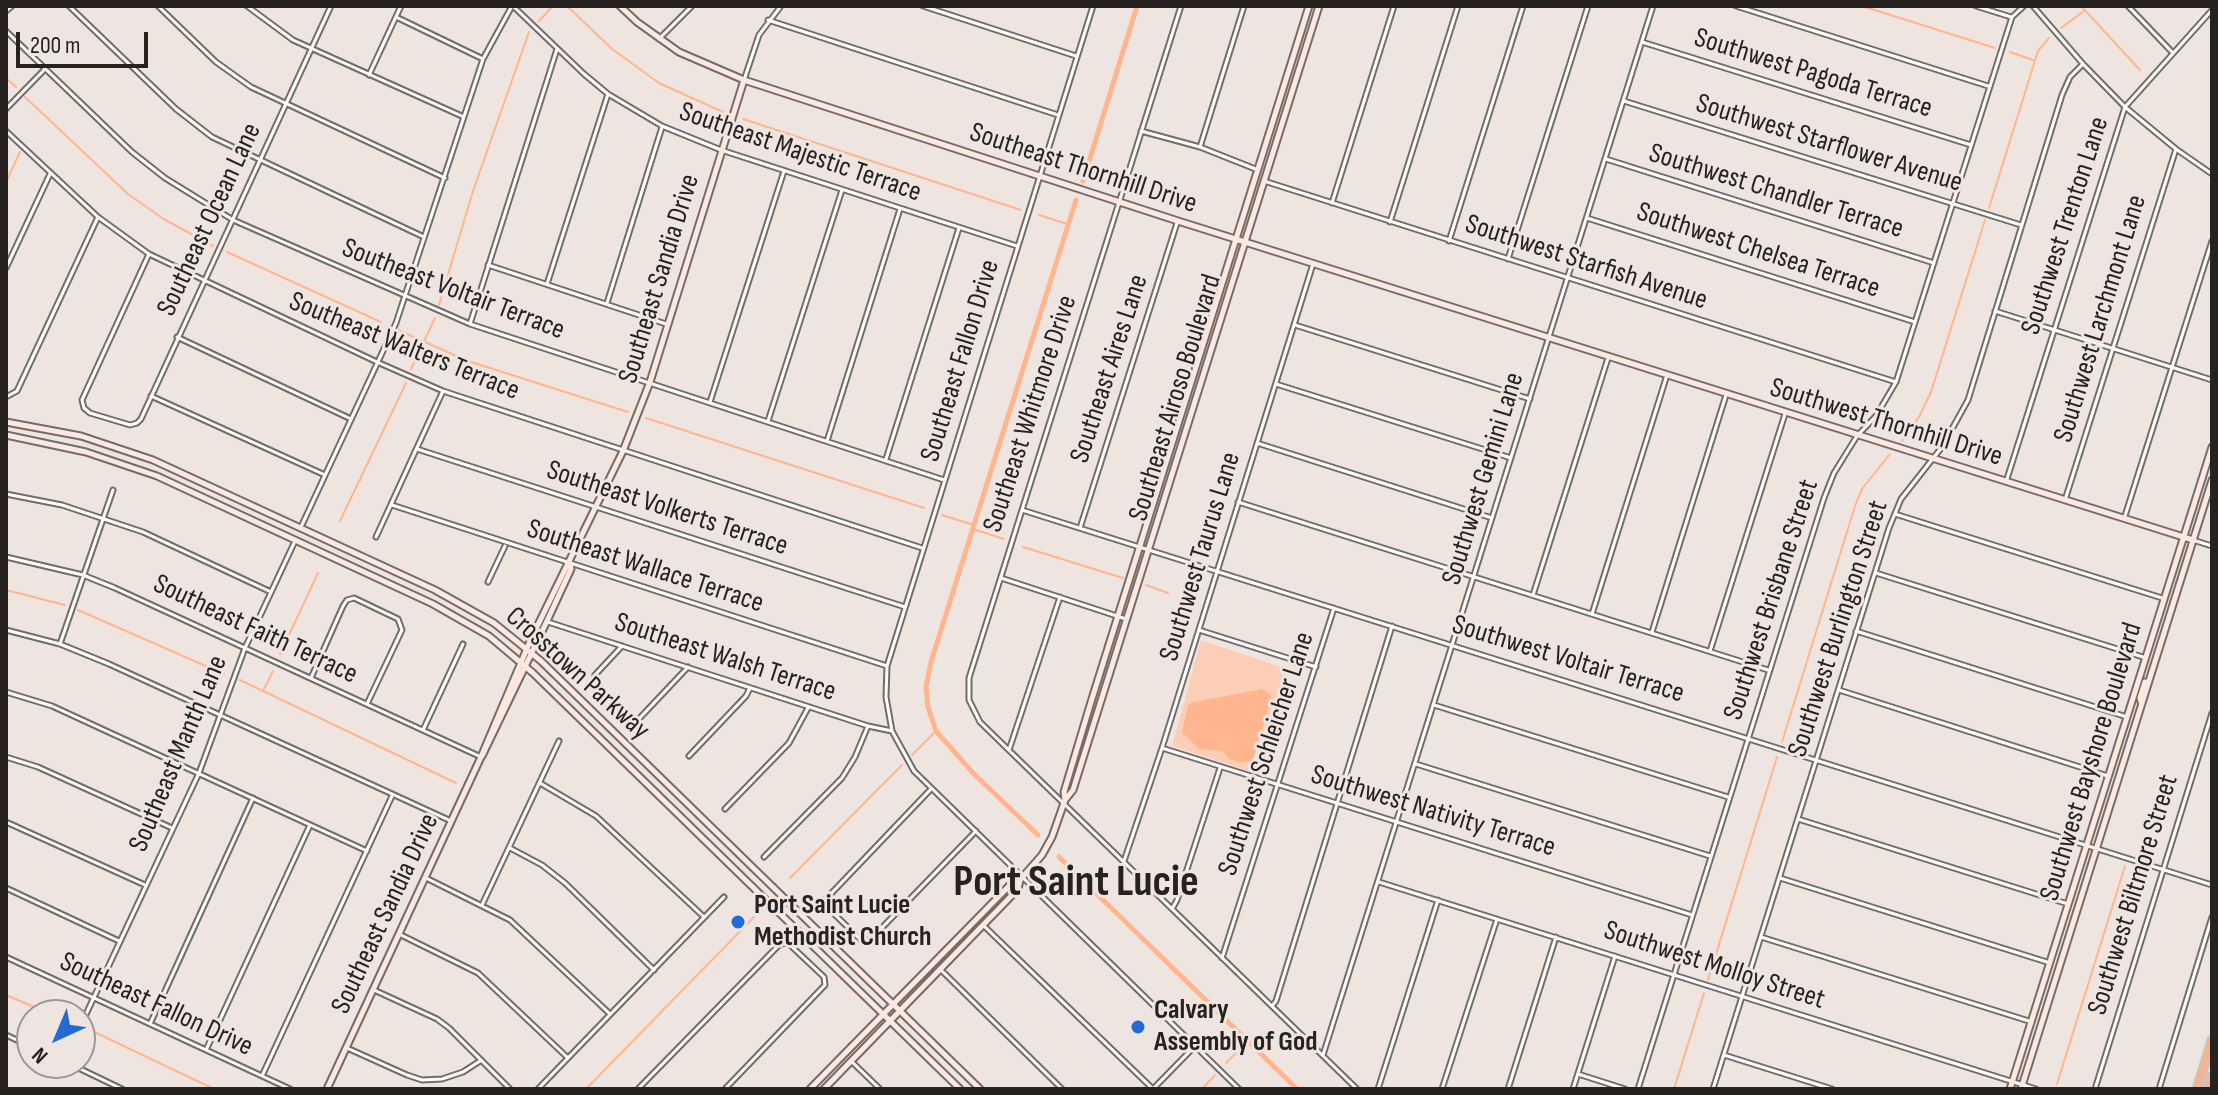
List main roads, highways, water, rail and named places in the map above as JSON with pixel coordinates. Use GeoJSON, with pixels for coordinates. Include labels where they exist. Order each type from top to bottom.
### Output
{"type":"FeatureCollection","features":[{"type":"Feature","properties":{"kind":"highway"},"geometry":{"type":"LineString","coordinates":[[2197,1089],[2212,1040]]}},
{"type":"Feature","properties":{"kind":"highway"},"geometry":{"type":"LineString","coordinates":[[2208,1089],[2212,1076]]}},
{"type":"Feature","properties":{"kind":"main road","name":"Southeast Thornhill Drive"},"geometry":{"type":"LineString","coordinates":[[620,6],[659,39],[706,66],[744,80],[1549,339]]}},
{"type":"Feature","properties":{"kind":"main road","name":"Southeast Airoso Boulevard"},"geometry":{"type":"LineString","coordinates":[[1065,802],[1067,782],[1117,617],[1309,6]]}},
{"type":"Feature","properties":{"kind":"main road","name":"Southeast Airoso Boulevard"},"geometry":{"type":"LineString","coordinates":[[810,1089],[1011,884],[1021,878],[1047,846],[1073,790],[1319,6]]}},
{"type":"Feature","properties":{"kind":"main road","name":"Southeast Sandia Drive"},"geometry":{"type":"LineString","coordinates":[[327,1089],[485,754],[566,567],[623,451],[650,382],[744,80]]}},
{"type":"Feature","properties":{"kind":"main road","name":"Southwest Thornhill Drive"},"geometry":{"type":"LineString","coordinates":[[1549,339],[2193,540]]}},
{"type":"Feature","properties":{"kind":"main road","name":"Crosstown Parkway"},"geometry":{"type":"LineString","coordinates":[[6,422],[99,441],[153,460],[459,601],[530,651],[980,1089]]}},
{"type":"Feature","properties":{"kind":"main road","name":"Crosstown Parkway"},"geometry":{"type":"LineString","coordinates":[[6,435],[102,457],[143,471],[445,610],[489,636],[524,664],[960,1089]]}},
{"type":"Feature","properties":{"kind":"main road","name":"Southwest Bayshore Boulevard"},"geometry":{"type":"LineString","coordinates":[[2010,1089],[2212,447]]}},
{"type":"Feature","properties":{"kind":"main road","name":"Southwest Bayshore Boulevard"},"geometry":{"type":"LineString","coordinates":[[2021,1087],[2212,480]]}},
{"type":"Feature","properties":{"kind":"main road"},"geometry":{"type":"LineString","coordinates":[[197,494],[203,491],[206,483]]}},
{"type":"Feature","properties":{"kind":"main road","name":"Southeast Sandia Drive"},"geometry":{"type":"LineString","coordinates":[[530,651],[571,569],[570,563]]}},
{"type":"Feature","properties":{"kind":"main road"},"geometry":{"type":"LineString","coordinates":[[2159,647],[2154,640],[2163,615],[2161,610]]}},
{"type":"Feature","properties":{"kind":"main road"},"geometry":{"type":"LineString","coordinates":[[2142,703],[2140,698],[2149,669],[2146,658]]}},
{"type":"Feature","properties":{"kind":"main road","name":"Southeast Airoso Boulevard"},"geometry":{"type":"LineString","coordinates":[[824,1089],[1018,889],[1021,878]]}},
{"type":"Feature","properties":{"kind":"main road"},"geometry":{"type":"LineString","coordinates":[[2061,961],[2056,956],[2067,920],[2065,915]]}},
{"type":"Feature","properties":{"kind":"main road"},"geometry":{"type":"LineString","coordinates":[[2044,1013],[2042,1008],[2053,976],[2050,963]]}},
{"type":"Feature","properties":{"kind":"waterway"},"geometry":{"type":"LineString","coordinates":[[539,21],[553,6]]}},
{"type":"Feature","properties":{"kind":"waterway"},"geometry":{"type":"LineString","coordinates":[[567,6],[612,49],[659,83],[723,112]]}},
{"type":"Feature","properties":{"kind":"waterway"},"geometry":{"type":"LineString","coordinates":[[1083,181],[1137,6]]}},
{"type":"Feature","properties":{"kind":"waterway"},"geometry":{"type":"LineString","coordinates":[[1862,6],[1995,48]]}},
{"type":"Feature","properties":{"kind":"waterway"},"geometry":{"type":"LineString","coordinates":[[2081,6],[2140,70]]}},
{"type":"Feature","properties":{"kind":"waterway"},"geometry":{"type":"LineString","coordinates":[[2061,28],[2084,11]]}},
{"type":"Feature","properties":{"kind":"waterway"},"geometry":{"type":"LineString","coordinates":[[439,305],[473,191],[529,32]]}},
{"type":"Feature","properties":{"kind":"waterway"},"geometry":{"type":"LineString","coordinates":[[1989,208],[2038,51],[2049,38]]}},
{"type":"Feature","properties":{"kind":"waterway"},"geometry":{"type":"LineString","coordinates":[[2010,52],[2033,60]]}},
{"type":"Feature","properties":{"kind":"waterway"},"geometry":{"type":"LineString","coordinates":[[6,78],[16,87]]}},
{"type":"Feature","properties":{"kind":"waterway"},"geometry":{"type":"LineString","coordinates":[[25,97],[128,194],[162,218],[213,246]]}},
{"type":"Feature","properties":{"kind":"waterway"},"geometry":{"type":"LineString","coordinates":[[743,119],[1021,210]]}},
{"type":"Feature","properties":{"kind":"waterway"},"geometry":{"type":"LineString","coordinates":[[6,182],[20,152]]}},
{"type":"Feature","properties":{"kind":"waterway"},"geometry":{"type":"LineString","coordinates":[[1038,835],[974,774],[936,731],[928,707],[926,687],[931,662],[1076,200]]}},
{"type":"Feature","properties":{"kind":"waterway"},"geometry":{"type":"LineString","coordinates":[[1039,215],[1067,224]]}},
{"type":"Feature","properties":{"kind":"waterway"},"geometry":{"type":"LineString","coordinates":[[1902,441],[1919,417],[1931,392],[1985,220]]}},
{"type":"Feature","properties":{"kind":"waterway"},"geometry":{"type":"LineString","coordinates":[[227,252],[381,322]]}},
{"type":"Feature","properties":{"kind":"waterway"},"geometry":{"type":"LineString","coordinates":[[411,369],[435,318]]}},
{"type":"Feature","properties":{"kind":"waterway"},"geometry":{"type":"LineString","coordinates":[[398,330],[468,361],[628,412]]}},
{"type":"Feature","properties":{"kind":"waterway"},"geometry":{"type":"LineString","coordinates":[[340,521],[406,383]]}},
{"type":"Feature","properties":{"kind":"waterway"},"geometry":{"type":"LineString","coordinates":[[646,418],[924,508]]}},
{"type":"Feature","properties":{"kind":"waterway"},"geometry":{"type":"LineString","coordinates":[[1782,742],[1855,506],[1862,489],[1890,454]]}},
{"type":"Feature","properties":{"kind":"waterway"},"geometry":{"type":"LineString","coordinates":[[942,515],[974,525]]}},
{"type":"Feature","properties":{"kind":"waterway"},"geometry":{"type":"LineString","coordinates":[[973,529],[1004,539]]}},
{"type":"Feature","properties":{"kind":"waterway"},"geometry":{"type":"LineString","coordinates":[[1023,547],[1123,578]]}},
{"type":"Feature","properties":{"kind":"waterway"},"geometry":{"type":"LineString","coordinates":[[280,654],[318,573]]}},
{"type":"Feature","properties":{"kind":"waterway"},"geometry":{"type":"LineString","coordinates":[[1146,585],[1168,593]]}},
{"type":"Feature","properties":{"kind":"waterway"},"geometry":{"type":"LineString","coordinates":[[6,590],[65,605]]}},
{"type":"Feature","properties":{"kind":"waterway"},"geometry":{"type":"LineString","coordinates":[[78,610],[224,674]]}},
{"type":"Feature","properties":{"kind":"waterway"},"geometry":{"type":"LineString","coordinates":[[263,691],[273,671]]}},
{"type":"Feature","properties":{"kind":"waterway"},"geometry":{"type":"LineString","coordinates":[[240,680],[456,783]]}},
{"type":"Feature","properties":{"kind":"waterway"},"geometry":{"type":"LineString","coordinates":[[912,755],[936,731]]}},
{"type":"Feature","properties":{"kind":"waterway"},"geometry":{"type":"LineString","coordinates":[[1708,980],[1777,757]]}},
{"type":"Feature","properties":{"kind":"waterway"},"geometry":{"type":"LineString","coordinates":[[790,878],[902,765]]}},
{"type":"Feature","properties":{"kind":"waterway"},"geometry":{"type":"LineString","coordinates":[[1059,857],[1297,1089]]}},
{"type":"Feature","properties":{"kind":"waterway"},"geometry":{"type":"LineString","coordinates":[[2057,1084],[2125,866]]}},
{"type":"Feature","properties":{"kind":"waterway"},"geometry":{"type":"LineString","coordinates":[[586,1089],[754,917]]}},
{"type":"Feature","properties":{"kind":"waterway"},"geometry":{"type":"LineString","coordinates":[[1674,1089],[1704,993]]}},
{"type":"Feature","properties":{"kind":"waterway"},"geometry":{"type":"LineString","coordinates":[[6,995],[16,999]]}},
{"type":"Feature","properties":{"kind":"waterway"},"geometry":{"type":"LineString","coordinates":[[96,1033],[214,1089]]}},
{"type":"Feature","properties":{"kind":"waterway"},"geometry":{"type":"LineString","coordinates":[[1226,1063],[1248,1041]]}},
{"type":"Feature","properties":{"kind":"waterway"},"geometry":{"type":"LineString","coordinates":[[1202,1089],[1215,1075]]}},
{"type":"Feature","properties":{"kind":"place","name":"Port Saint Lucie Methodist Church"},"geometry":{"type":"Point","coordinates":[738,922]}},
{"type":"Feature","properties":{"kind":"place","name":"Calvary Assembly of God"},"geometry":{"type":"Point","coordinates":[1138,1027]}},
{"type":"Feature","properties":{"kind":"district","name":"Port Saint Lucie"},"geometry":{"type":"Point","coordinates":[1076,884]}}]}
